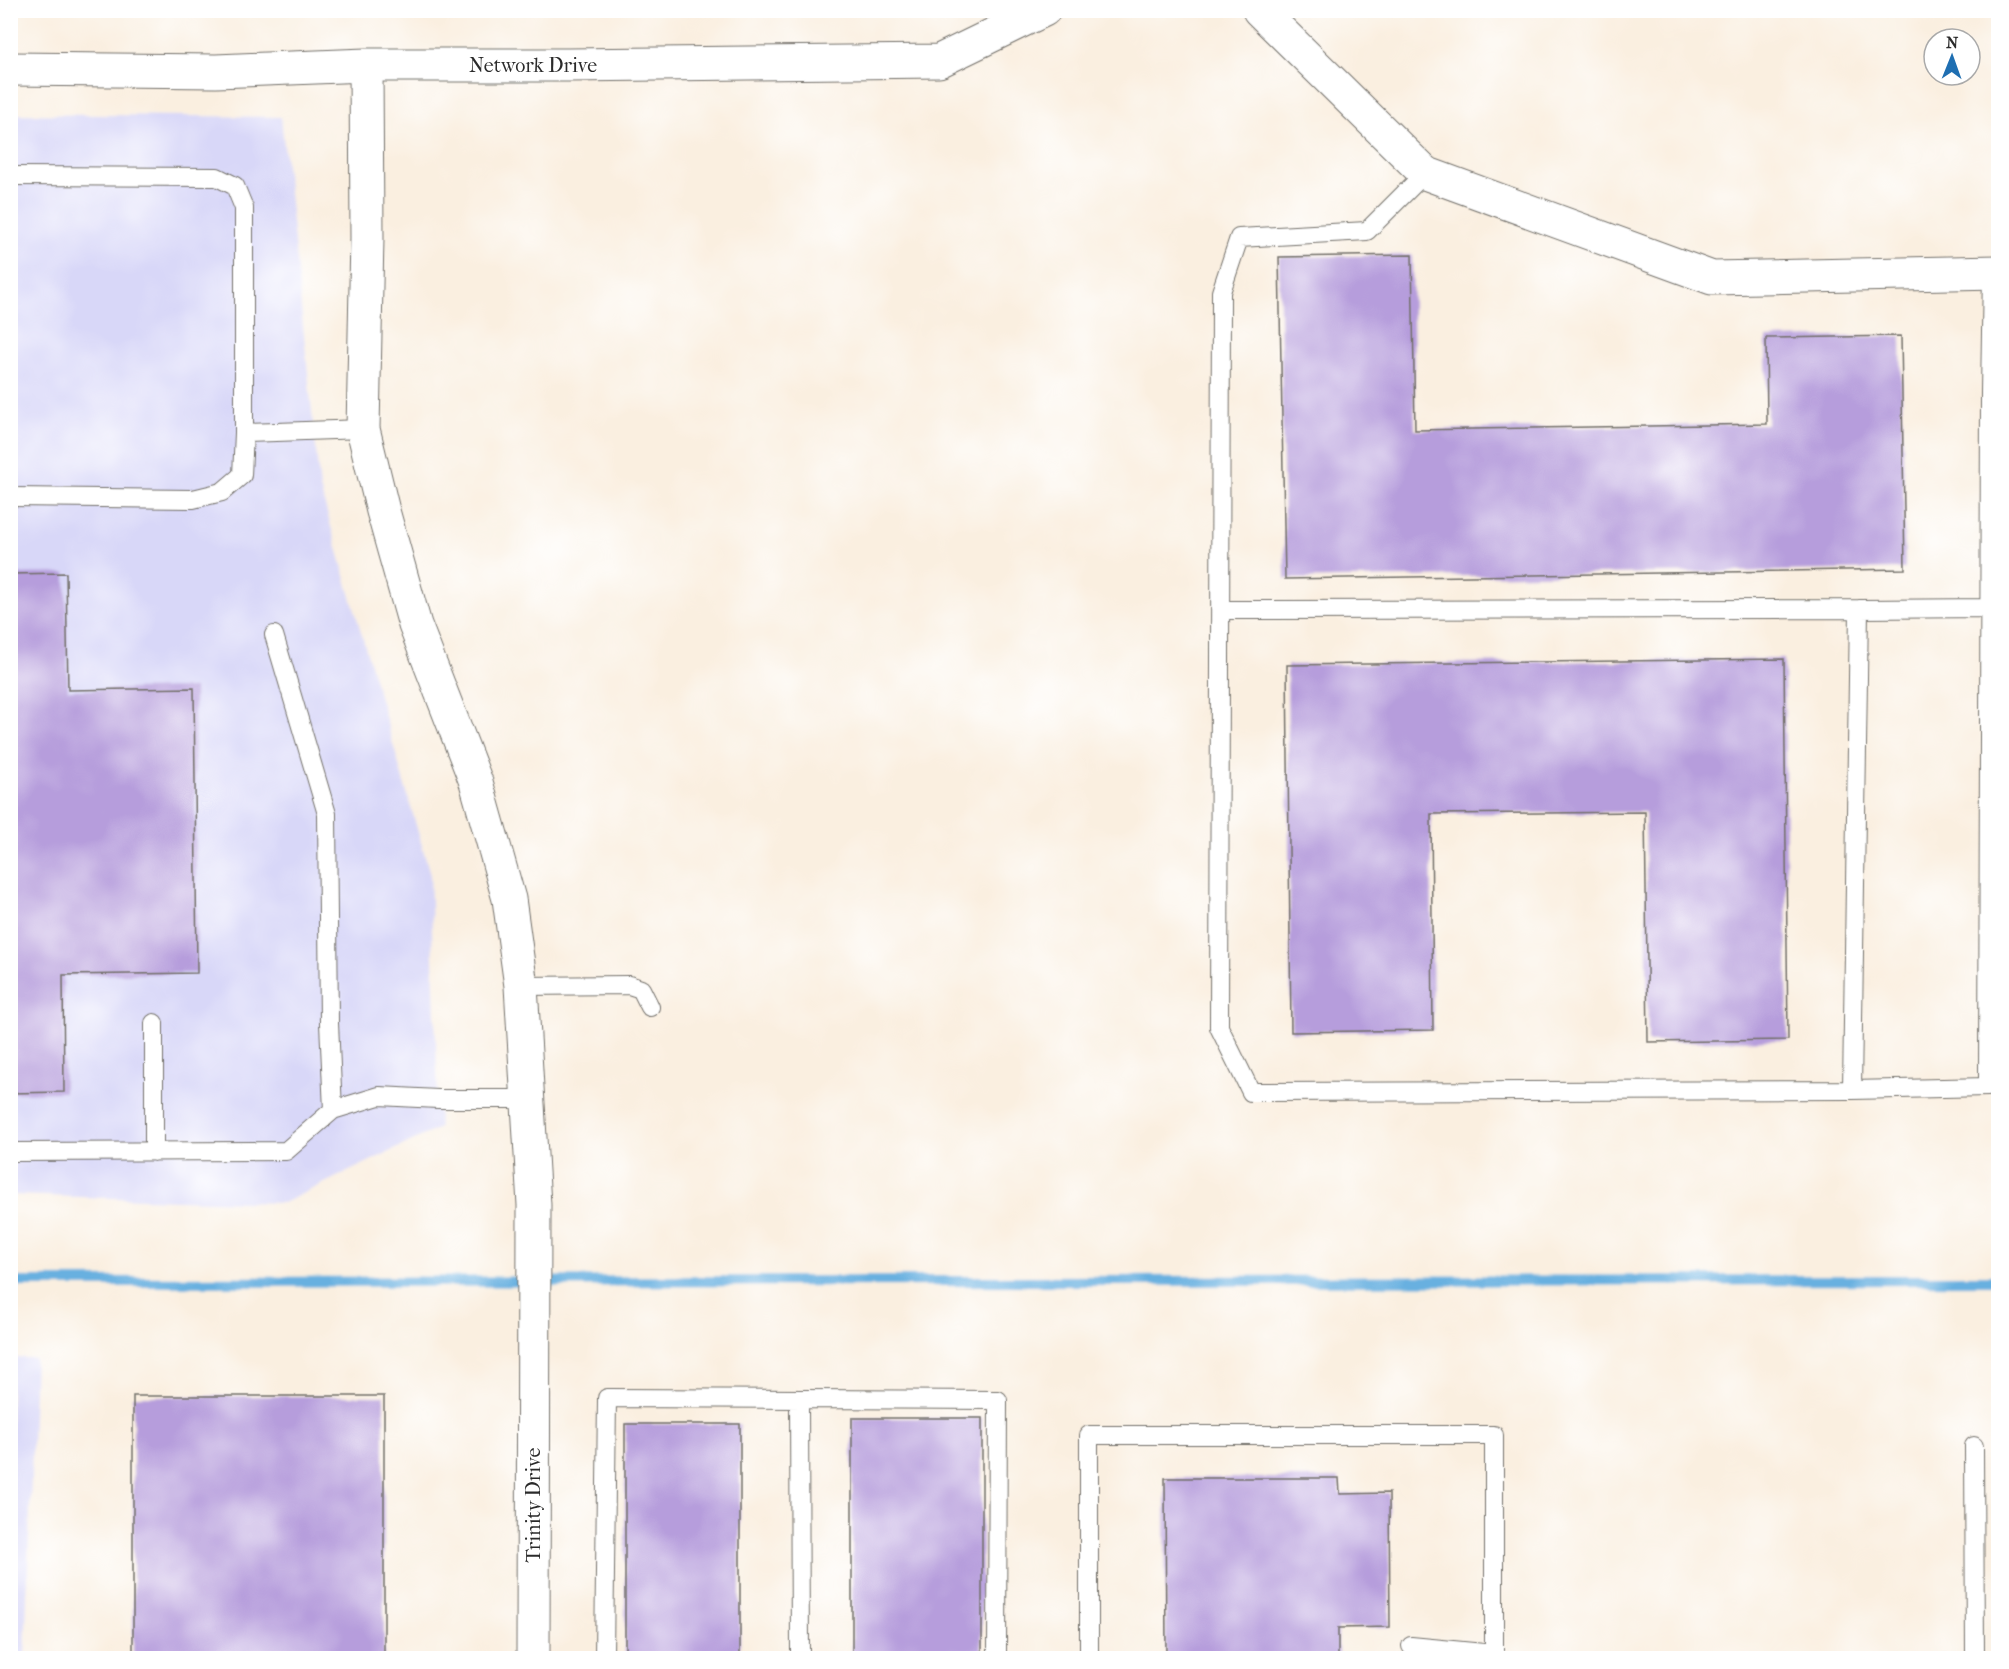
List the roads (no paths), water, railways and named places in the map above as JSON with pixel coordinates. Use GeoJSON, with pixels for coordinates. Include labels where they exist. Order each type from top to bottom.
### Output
{"type":"FeatureCollection","features":[{"type":"Feature","properties":{"kind":"street","name":"Network Drive"},"geometry":{"type":"LineString","coordinates":[[10,69],[216,71],[366,65],[939,61],[1044,10]]}},
{"type":"Feature","properties":{"kind":"street"},"geometry":{"type":"LineString","coordinates":[[1259,10],[1425,173],[1712,278],[1995,272]]}},
{"type":"Feature","properties":{"kind":"street","name":"Trinity Drive"},"geometry":{"type":"LineString","coordinates":[[366,65],[367,238],[363,429],[383,511],[416,625],[479,792],[509,898],[521,986],[534,1205],[533,1659]]}},
{"type":"Feature","properties":{"kind":"lane"},"geometry":{"type":"LineString","coordinates":[[1425,173],[1367,231],[1239,238],[1221,292],[1219,1027],[1251,1092],[1852,1090],[1993,1087],[1991,608],[1995,272]]}},
{"type":"Feature","properties":{"kind":"lane"},"geometry":{"type":"LineString","coordinates":[[10,176],[217,177],[235,186],[244,208],[242,475],[222,492],[193,499],[10,497]]}},
{"type":"Feature","properties":{"kind":"lane"},"geometry":{"type":"LineString","coordinates":[[244,433],[363,429]]}},
{"type":"Feature","properties":{"kind":"lane"},"geometry":{"type":"LineString","coordinates":[[1221,610],[1991,608]]}},
{"type":"Feature","properties":{"kind":"lane"},"geometry":{"type":"LineString","coordinates":[[1852,1090],[1859,609]]}},
{"type":"Feature","properties":{"kind":"lane"},"geometry":{"type":"LineString","coordinates":[[274,634],[327,814],[329,1023],[333,1110]]}},
{"type":"Feature","properties":{"kind":"lane"},"geometry":{"type":"LineString","coordinates":[[521,986],[629,985],[641,989],[650,1006]]}},
{"type":"Feature","properties":{"kind":"lane"},"geometry":{"type":"LineString","coordinates":[[154,1023],[154,1152]]}},
{"type":"Feature","properties":{"kind":"lane"},"geometry":{"type":"LineString","coordinates":[[10,1152],[286,1151],[333,1110],[379,1096],[438,1099],[528,1099]]}},
{"type":"Feature","properties":{"kind":"lane"},"geometry":{"type":"LineString","coordinates":[[604,1659],[607,1398],[998,1400],[997,1659]]}},
{"type":"Feature","properties":{"kind":"lane"},"geometry":{"type":"LineString","coordinates":[[799,1399],[800,1659]]}},
{"type":"Feature","properties":{"kind":"lane"},"geometry":{"type":"LineString","coordinates":[[1089,1659],[1089,1435],[1494,1435],[1494,1656],[1411,1646]]}},
{"type":"Feature","properties":{"kind":"lane"},"geometry":{"type":"LineString","coordinates":[[1974,1446],[1974,1659]]}},
{"type":"Feature","properties":{"kind":"waterway"},"geometry":{"type":"LineString","coordinates":[[10,1282],[1998,1280]]}}]}
